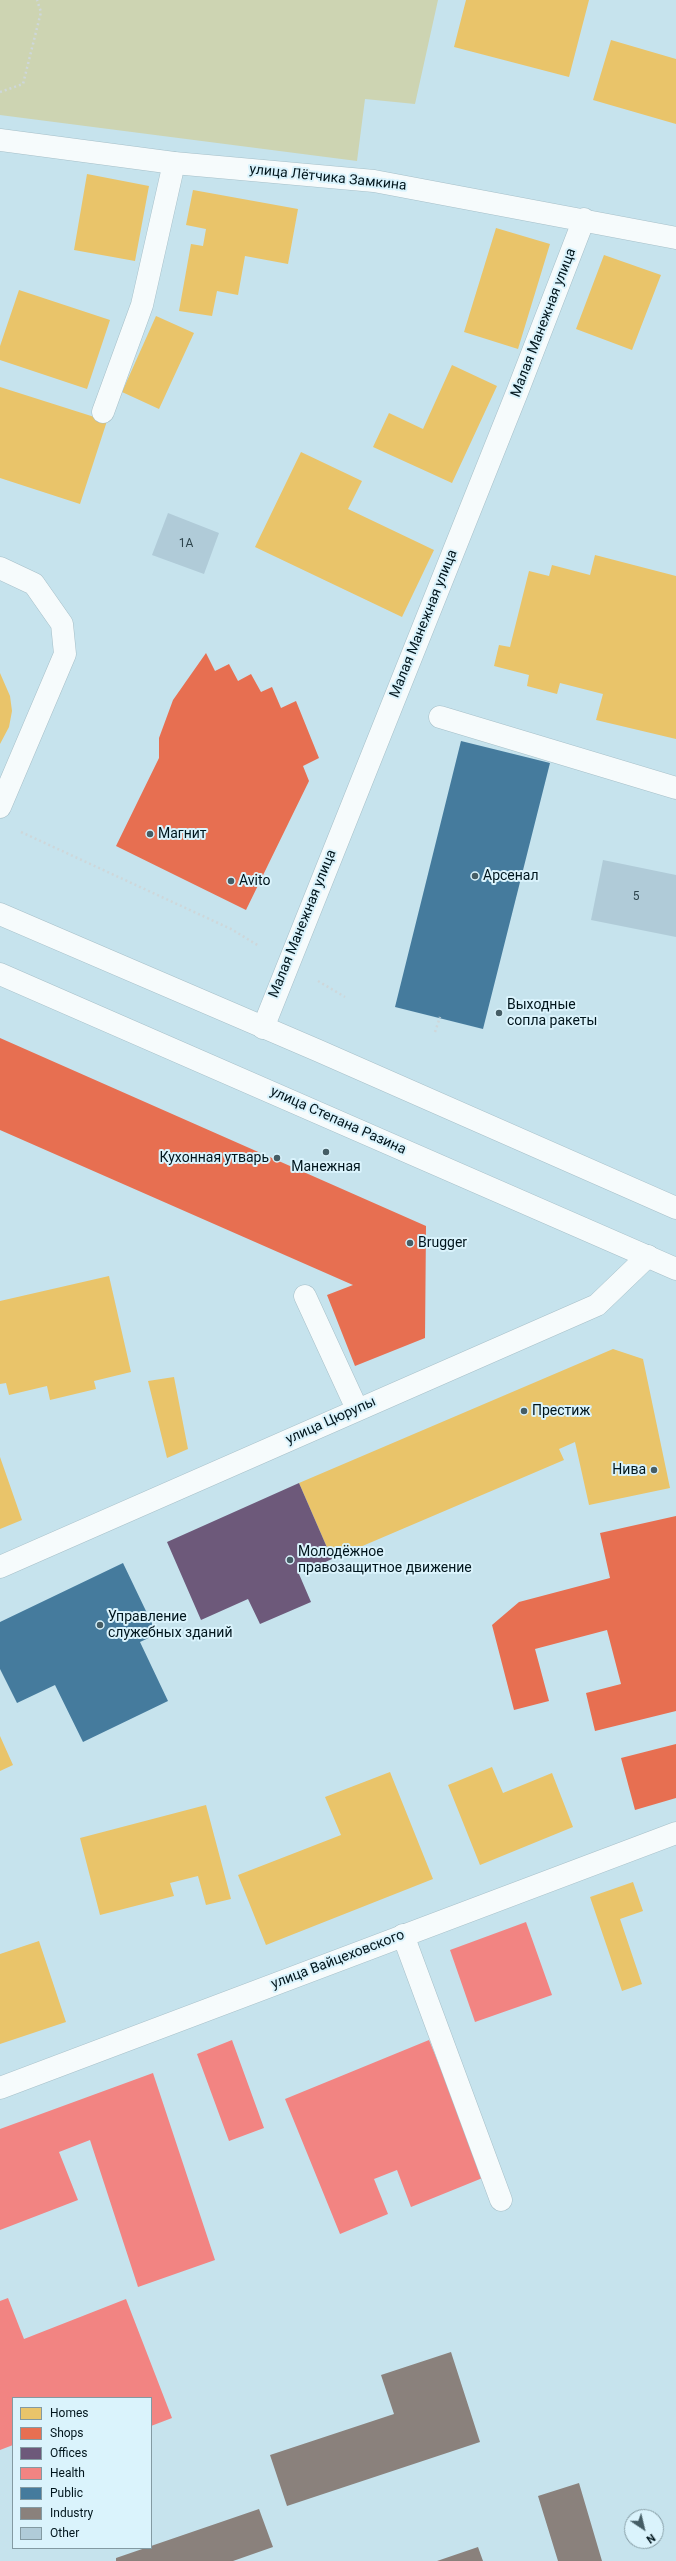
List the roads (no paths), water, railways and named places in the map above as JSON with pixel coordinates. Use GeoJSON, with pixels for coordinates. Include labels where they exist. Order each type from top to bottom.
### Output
{"type":"FeatureCollection","features":[{"type":"Feature","properties":{"kind":"street","name":"улица Лётчика Замкина"},"geometry":{"type":"LineString","coordinates":[[0,140],[174,163],[374,181],[584,219],[676,238]]}},
{"type":"Feature","properties":{"kind":"street"},"geometry":{"type":"LineString","coordinates":[[103,412],[142,305],[174,163]]}},
{"type":"Feature","properties":{"kind":"street","name":"Малая Манежная улица"},"geometry":{"type":"LineString","coordinates":[[263,1028],[287,962],[515,397],[584,219]]}},
{"type":"Feature","properties":{"kind":"street"},"geometry":{"type":"LineString","coordinates":[[0,568],[34,584],[62,624],[65,654],[0,807]]}},
{"type":"Feature","properties":{"kind":"street"},"geometry":{"type":"LineString","coordinates":[[440,717],[676,788]]}},
{"type":"Feature","properties":{"kind":"street"},"geometry":{"type":"LineString","coordinates":[[0,914],[676,1208]]}},
{"type":"Feature","properties":{"kind":"street","name":"улица Степана Разина"},"geometry":{"type":"LineString","coordinates":[[0,974],[676,1269]]}},
{"type":"Feature","properties":{"kind":"street","name":"улица Цюрупы"},"geometry":{"type":"LineString","coordinates":[[0,1567],[357,1409],[598,1305],[648,1256]]}},
{"type":"Feature","properties":{"kind":"street"},"geometry":{"type":"LineString","coordinates":[[305,1296],[357,1409]]}},
{"type":"Feature","properties":{"kind":"street","name":"улица Вайцеховского"},"geometry":{"type":"LineString","coordinates":[[0,2088],[676,1833]]}},
{"type":"Feature","properties":{"kind":"street"},"geometry":{"type":"LineString","coordinates":[[404,1935],[501,2200]]}},
{"type":"Feature","properties":{"kind":"place","name":"Магнит"},"geometry":{"type":"Point","coordinates":[150,834]}},
{"type":"Feature","properties":{"kind":"place","name":"Арсенал"},"geometry":{"type":"Point","coordinates":[475,876]}},
{"type":"Feature","properties":{"kind":"place","name":"Avito"},"geometry":{"type":"Point","coordinates":[231,881]}},
{"type":"Feature","properties":{"kind":"place","name":"Выходные сопла ракеты"},"geometry":{"type":"Point","coordinates":[499,1013]}},
{"type":"Feature","properties":{"kind":"place","name":"Манежная"},"geometry":{"type":"Point","coordinates":[326,1152]}},
{"type":"Feature","properties":{"kind":"place","name":"Кухонная утварь"},"geometry":{"type":"Point","coordinates":[277,1158]}},
{"type":"Feature","properties":{"kind":"place","name":"Brugger"},"geometry":{"type":"Point","coordinates":[410,1243]}},
{"type":"Feature","properties":{"kind":"place","name":"Престиж"},"geometry":{"type":"Point","coordinates":[524,1411]}},
{"type":"Feature","properties":{"kind":"place","name":"Нива"},"geometry":{"type":"Point","coordinates":[654,1470]}},
{"type":"Feature","properties":{"kind":"place","name":"Молодёжное правозащитное движение"},"geometry":{"type":"Point","coordinates":[290,1560]}},
{"type":"Feature","properties":{"kind":"place","name":"Управление служебных зданий"},"geometry":{"type":"Point","coordinates":[100,1625]}}]}
